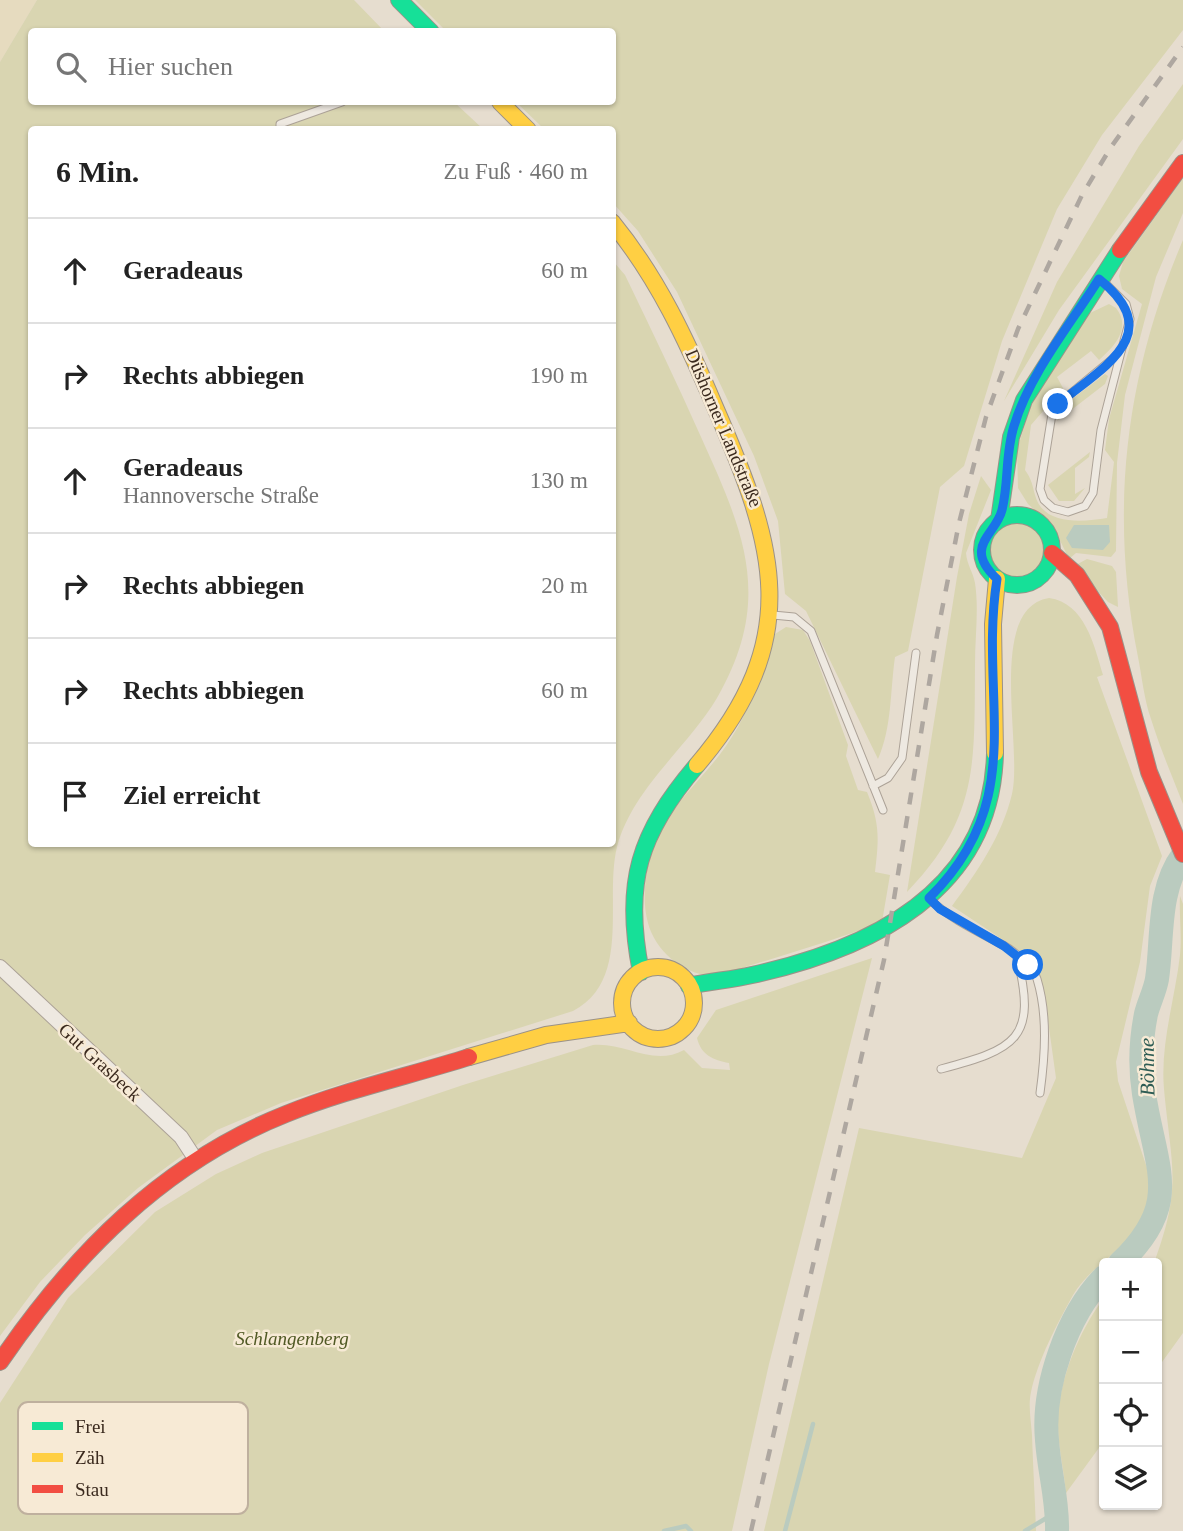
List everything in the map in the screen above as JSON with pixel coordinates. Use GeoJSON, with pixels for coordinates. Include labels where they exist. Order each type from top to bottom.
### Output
{"type":"FeatureCollection","features":[{"type":"Feature","properties":{"kind":"main road"},"geometry":{"type":"LineString","coordinates":[[399,0],[427,28]]}},
{"type":"Feature","properties":{"kind":"main road"},"geometry":{"type":"LineString","coordinates":[[503,105],[524,126]]}},
{"type":"Feature","properties":{"kind":"main road"},"geometry":{"type":"LineString","coordinates":[[1006,487],[1025,516],[1042,526],[1051,543],[1052,553],[1044,572],[1036,579],[1018,585],[997,579],[989,572],[982,554],[986,534],[999,520],[1006,487],[1009,445],[1022,405],[1039,372],[1099,279],[1183,163]]}},
{"type":"Feature","properties":{"kind":"main road","name":"Düshorner Landstraße"},"geometry":{"type":"LineString","coordinates":[[616,228],[669,302],[743,466],[760,513],[768,547],[769,615],[757,669],[741,705],[723,735],[667,801],[653,824],[640,860],[635,944],[641,972]]}},
{"type":"Feature","properties":{"kind":"main road"},"geometry":{"type":"LineString","coordinates":[[999,520],[1025,516]]}},
{"type":"Feature","properties":{"kind":"main road"},"geometry":{"type":"LineString","coordinates":[[1052,553],[1077,575],[1110,627],[1135,730],[1156,791],[1183,853]]}},
{"type":"Feature","properties":{"kind":"main road"},"geometry":{"type":"LineString","coordinates":[[692,993],[865,940],[895,925],[929,898],[962,860],[988,803],[995,760],[992,666],[997,579]]}},
{"type":"Feature","properties":{"kind":"main road"},"geometry":{"type":"LineString","coordinates":[[1036,579],[1060,582],[1088,593]]}},
{"type":"Feature","properties":{"kind":"main road"},"geometry":{"type":"LineString","coordinates":[[994,632],[1018,585]]}},
{"type":"Feature","properties":{"kind":"main road","name":"Düshorner Landstraße"},"geometry":{"type":"LineString","coordinates":[[636,913],[658,967]]}},
{"type":"Feature","properties":{"kind":"main road"},"geometry":{"type":"LineString","coordinates":[[658,967],[673,971],[692,993],[688,1023],[670,1037],[647,1037],[629,1023],[622,1002],[628,985],[641,972],[658,967]]}},
{"type":"Feature","properties":{"kind":"main road"},"geometry":{"type":"LineString","coordinates":[[565,1031],[622,1002]]}},
{"type":"Feature","properties":{"kind":"main road"},"geometry":{"type":"LineString","coordinates":[[0,1362],[52,1289],[94,1242],[142,1198],[196,1160],[248,1132],[307,1107],[565,1031],[629,1023]]}},
{"type":"Feature","properties":{"kind":"street","name":"Gut Grasbeck"},"geometry":{"type":"LineString","coordinates":[[0,967],[181,1137],[196,1160]]}},
{"type":"Feature","properties":{"kind":"lane"},"geometry":{"type":"LineString","coordinates":[[280,126],[334,105]]}},
{"type":"Feature","properties":{"kind":"lane"},"geometry":{"type":"LineString","coordinates":[[1099,279],[1126,304],[1130,319],[1101,430],[1093,493],[1084,506],[1068,512],[1053,508],[1044,500],[1040,489],[1052,414],[1058,404],[1121,352]]}},
{"type":"Feature","properties":{"kind":"lane"},"geometry":{"type":"LineString","coordinates":[[769,615],[794,617],[811,631],[883,810]]}},
{"type":"Feature","properties":{"kind":"lane"},"geometry":{"type":"LineString","coordinates":[[873,786],[888,778],[902,758],[916,653]]}},
{"type":"Feature","properties":{"kind":"lane"},"geometry":{"type":"LineString","coordinates":[[929,898],[940,909],[1004,946],[1028,965],[1037,978],[1046,1047],[1040,1093]]}},
{"type":"Feature","properties":{"kind":"lane"},"geometry":{"type":"LineString","coordinates":[[941,1069],[998,1051],[1016,1037],[1025,1019],[1017,957]]}},
{"type":"Feature","properties":{"kind":"shaded area"},"geometry":{"type":"Polygon","coordinates":[[[0,0],[37,0],[0,62],[0,0]]]}},
{"type":"Feature","properties":{"kind":"shaded area"},"geometry":{"type":"Polygon","coordinates":[[[1074,525],[1109,525],[1110,542],[1103,550],[1072,548],[1066,538],[1074,525]]]}},
{"type":"Feature","properties":{"kind":"green space"},"geometry":{"type":"Polygon","coordinates":[[[37,0],[354,0],[381,28],[28,28],[28,105],[457,105],[480,126],[28,126],[28,847],[616,847],[616,264],[635,295],[730,504],[747,566],[748,597],[745,629],[734,662],[717,698],[648,787],[624,826],[614,868],[609,959],[603,980],[591,997],[573,1011],[281,1103],[217,1130],[138,1188],[85,1235],[40,1282],[0,1336],[0,62],[37,0]]]}},
{"type":"Feature","properties":{"kind":"green space"},"geometry":{"type":"Polygon","coordinates":[[[415,0],[1183,0],[1183,30],[1102,135],[1057,209],[1002,341],[964,466],[940,487],[908,651],[895,657],[888,722],[878,759],[806,611],[785,594],[778,521],[754,456],[677,292],[638,231],[616,206],[616,126],[541,126],[519,105],[616,105],[616,28],[443,28],[415,0]]]}},
{"type":"Feature","properties":{"kind":"green space"},"geometry":{"type":"Polygon","coordinates":[[[1183,84],[1183,139],[1059,310],[1004,401],[1057,282],[1139,146],[1183,84]]]}},
{"type":"Feature","properties":{"kind":"green space"},"geometry":{"type":"Polygon","coordinates":[[[1183,178],[1183,213],[1156,277],[1125,395],[1117,463],[1116,551],[1111,557],[1076,553],[1069,559],[1054,528],[1028,504],[1018,488],[1017,450],[1030,408],[1088,314],[1109,304],[1116,308],[1122,330],[1110,349],[1099,360],[1091,351],[1057,377],[1063,388],[1031,425],[1025,470],[1039,505],[1046,512],[1065,520],[1107,518],[1114,462],[1105,450],[1109,419],[1142,304],[1122,289],[1119,276],[1123,262],[1183,178]]]}},
{"type":"Feature","properties":{"kind":"green space"},"geometry":{"type":"Polygon","coordinates":[[[1183,240],[1183,804],[1158,741],[1145,696],[1129,603],[1124,497],[1128,445],[1147,342],[1183,240]]]}},
{"type":"Feature","properties":{"kind":"green space"},"geometry":{"type":"Polygon","coordinates":[[[1105,374],[1108,376],[1105,384],[1057,421],[1067,403],[1105,374]]]}},
{"type":"Feature","properties":{"kind":"green space"},"geometry":{"type":"Polygon","coordinates":[[[1090,452],[1089,457],[1075,468],[1075,494],[1085,488],[1074,501],[1059,501],[1048,485],[1090,452]]]}},
{"type":"Feature","properties":{"kind":"green space"},"geometry":{"type":"Polygon","coordinates":[[[981,476],[991,490],[966,553],[975,583],[977,603],[974,730],[968,786],[948,838],[931,864],[907,892],[957,577],[969,514],[981,476]]]}},
{"type":"Feature","properties":{"kind":"green space"},"geometry":{"type":"Polygon","coordinates":[[[1018,523],[1029,525],[1038,531],[1044,540],[1044,562],[1038,571],[1029,577],[1018,579],[1007,577],[998,571],[992,562],[990,551],[992,540],[998,531],[1007,525],[1018,523]]]}},
{"type":"Feature","properties":{"kind":"green space"},"geometry":{"type":"Polygon","coordinates":[[[1087,559],[1112,566],[1116,572],[1118,607],[1108,602],[1074,566],[1087,559]]]}},
{"type":"Feature","properties":{"kind":"green space"},"geometry":{"type":"Polygon","coordinates":[[[1049,598],[1061,602],[1080,617],[1086,627],[1103,675],[1097,677],[1162,856],[1150,886],[1140,962],[1116,1062],[1118,1081],[1152,1183],[1152,1201],[1147,1217],[1137,1231],[1108,1258],[1099,1258],[1099,1265],[1073,1295],[1038,1367],[1030,1402],[1036,1531],[764,1531],[859,1128],[1022,1158],[1056,1078],[1039,973],[1029,957],[952,906],[988,853],[1012,794],[1013,652],[1018,626],[1030,607],[1049,598]]]}},
{"type":"Feature","properties":{"kind":"green space"},"geometry":{"type":"Polygon","coordinates":[[[786,627],[803,630],[810,641],[848,745],[846,756],[858,790],[867,792],[871,803],[877,831],[875,872],[890,875],[882,922],[719,975],[692,972],[664,952],[648,923],[645,888],[649,864],[656,841],[668,818],[718,757],[742,720],[775,634],[786,627]]]}},
{"type":"Feature","properties":{"kind":"green space"},"geometry":{"type":"Polygon","coordinates":[[[1180,896],[1183,904],[1183,1333],[1162,1362],[1162,1258],[1156,1258],[1172,1194],[1172,1157],[1163,1072],[1181,941],[1180,896]]]}},
{"type":"Feature","properties":{"kind":"green space","name":"Schlangenberg"},"geometry":{"type":"Polygon","coordinates":[[[872,958],[769,1364],[732,1531],[0,1531],[0,1403],[68,1298],[155,1212],[216,1174],[262,1153],[463,1085],[593,1045],[661,1056],[684,1050],[702,1068],[730,1070],[729,1063],[705,1053],[697,1038],[716,1010],[872,958]]]}},
{"type":"Feature","properties":{"kind":"green space"},"geometry":{"type":"Polygon","coordinates":[[[1099,1305],[1099,1448],[1066,1493],[1059,1445],[1058,1412],[1070,1360],[1099,1305]]]}},
{"type":"Feature","properties":{"kind":"waterway","name":"Böhme"},"geometry":{"type":"LineString","coordinates":[[1125,1258],[1140,1242],[1152,1222],[1158,1203],[1160,1184],[1144,1094],[1142,1044],[1146,1014],[1157,979],[1165,899],[1175,869],[1183,855]]}},
{"type":"Feature","properties":{"kind":"waterway","name":"Böhme"},"geometry":{"type":"LineString","coordinates":[[1057,1531],[1047,1440],[1049,1398],[1053,1375],[1068,1331],[1099,1283]]}},
{"type":"Feature","properties":{"kind":"waterway"},"geometry":{"type":"LineString","coordinates":[[785,1531],[813,1424]]}},
{"type":"Feature","properties":{"kind":"waterway"},"geometry":{"type":"LineString","coordinates":[[1025,1531],[1058,1511]]}},
{"type":"Feature","properties":{"kind":"waterway"},"geometry":{"type":"LineString","coordinates":[[664,1531],[686,1526],[691,1531]]}},
{"type":"Feature","properties":{"kind":"railway"},"geometry":{"type":"LineString","coordinates":[[751,1531],[884,960],[937,635],[959,523],[986,417],[1018,329],[1082,195],[1111,147],[1183,47]]}},
{"type":"Feature","properties":{"kind":"traffic: fast"},"geometry":{"type":"LineString","coordinates":[[399,0],[427,28]]}},
{"type":"Feature","properties":{"kind":"traffic: fast"},"geometry":{"type":"LineString","coordinates":[[999,520],[1011,437],[1024,400],[1120,250]]}},
{"type":"Feature","properties":{"kind":"traffic: fast"},"geometry":{"type":"LineString","coordinates":[[1017,515],[1042,525],[1052,550],[1042,575],[1017,585],[992,575],[982,550],[992,525],[1017,515]]}},
{"type":"Feature","properties":{"kind":"traffic: fast"},"geometry":{"type":"LineString","coordinates":[[689,986],[752,975],[840,949],[880,930],[917,906],[948,877],[973,842],[989,801],[995,753]]}},
{"type":"Feature","properties":{"kind":"traffic: fast"},"geometry":{"type":"LineString","coordinates":[[641,972],[634,912],[640,861],[661,814],[697,765]]}},
{"type":"Feature","properties":{"kind":"traffic: slow"},"geometry":{"type":"LineString","coordinates":[[503,105],[524,126]]}},
{"type":"Feature","properties":{"kind":"traffic: slow"},"geometry":{"type":"LineString","coordinates":[[616,227],[644,265],[694,358],[736,457],[765,548],[769,591],[766,633],[754,675],[731,719],[697,765]]}},
{"type":"Feature","properties":{"kind":"traffic: slow"},"geometry":{"type":"LineString","coordinates":[[995,753],[993,624],[997,579]]}},
{"type":"Feature","properties":{"kind":"traffic: slow"},"geometry":{"type":"LineString","coordinates":[[658,967],[678,973],[688,983],[694,1003],[688,1023],[678,1033],[658,1039],[638,1033],[628,1023],[622,1003],[628,983],[638,973],[658,967]]}},
{"type":"Feature","properties":{"kind":"traffic: slow"},"geometry":{"type":"LineString","coordinates":[[469,1057],[546,1035],[629,1023]]}},
{"type":"Feature","properties":{"kind":"traffic: jam"},"geometry":{"type":"LineString","coordinates":[[1120,250],[1183,163]]}},
{"type":"Feature","properties":{"kind":"traffic: jam"},"geometry":{"type":"LineString","coordinates":[[1052,553],[1077,575],[1110,627],[1149,772],[1183,854]]}},
{"type":"Feature","properties":{"kind":"traffic: jam"},"geometry":{"type":"LineString","coordinates":[[0,1362],[58,1285],[90,1249],[124,1216],[200,1158],[241,1134],[308,1105],[469,1057]]}},
{"type":"Feature","properties":{"kind":"route"},"geometry":{"type":"LineString","coordinates":[[1028,965],[1012,951],[940,909],[929,898],[952,874],[971,844],[982,821],[993,779],[995,724],[992,652],[993,603],[997,579],[989,572],[982,554],[986,534],[999,520],[1003,508],[1006,464],[1014,424],[1039,372],[1099,279],[1126,304],[1130,319],[1121,352],[1058,404]]}}]}
